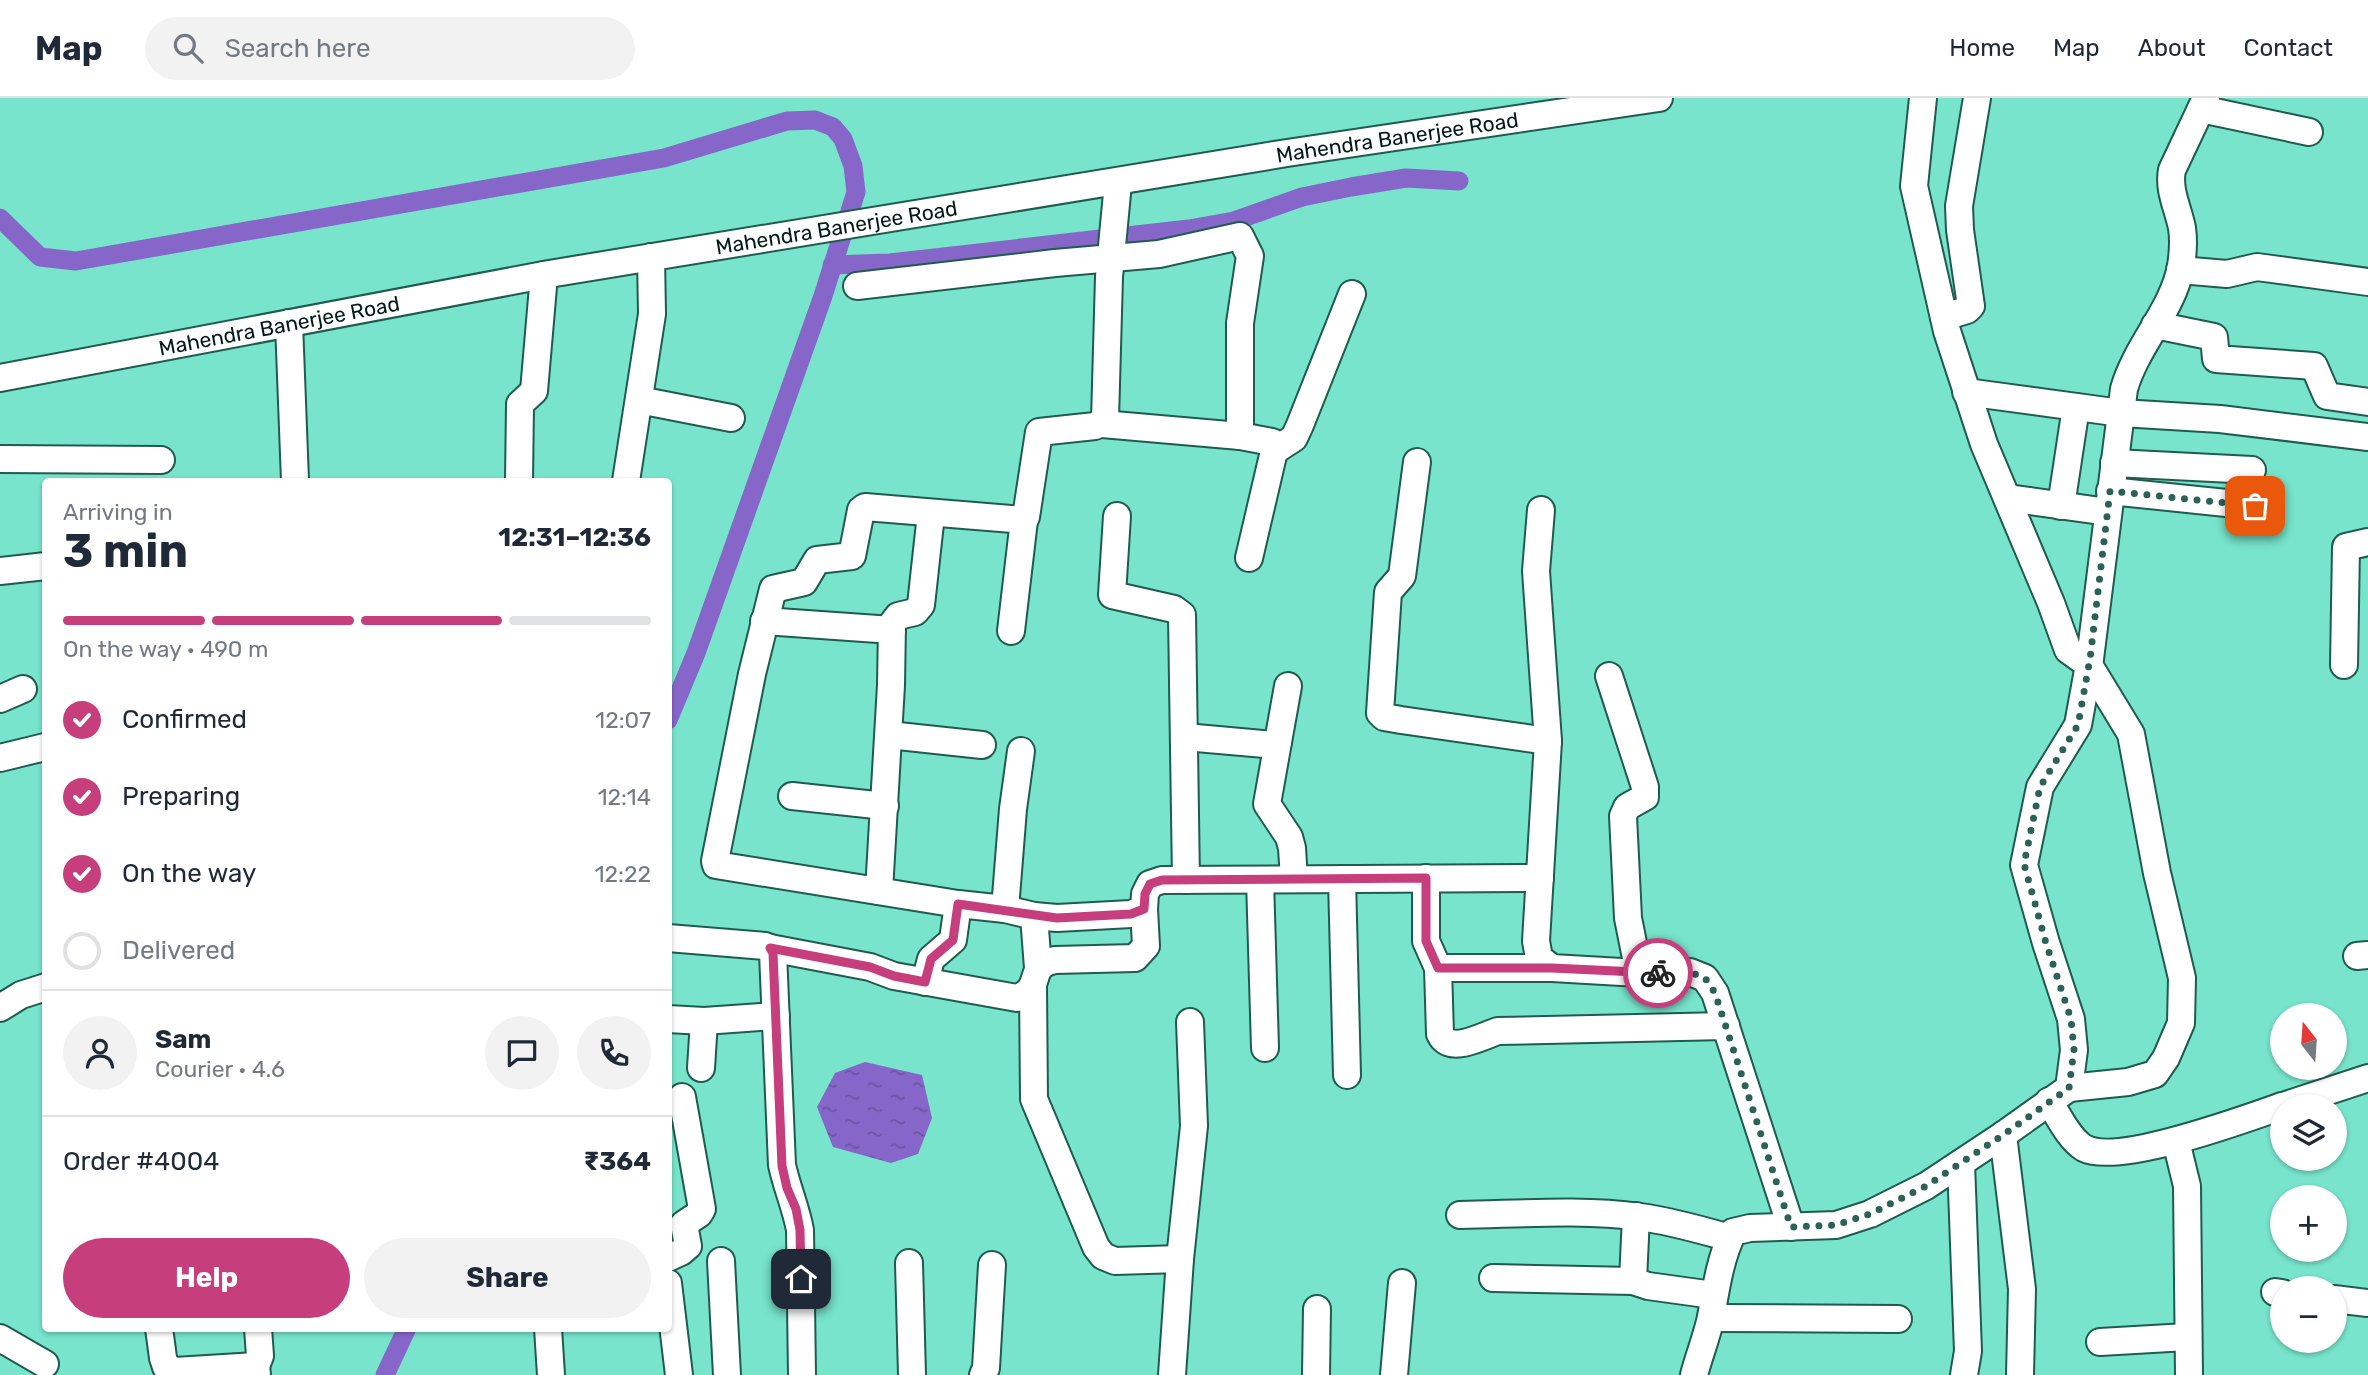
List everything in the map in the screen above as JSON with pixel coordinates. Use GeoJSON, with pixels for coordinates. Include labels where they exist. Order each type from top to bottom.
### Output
{"type":"FeatureCollection","features":[{"type":"Feature","properties":{"kind":"street","name":"Mahendra Banerjee Road"},"geometry":{"type":"LineString","coordinates":[[5,372],[289,324],[651,257],[1118,183],[1287,153],[1660,98]]}},
{"type":"Feature","properties":{"kind":"street"},"geometry":{"type":"LineString","coordinates":[[1693,1375],[1733,1232],[1750,1228],[1836,1225],[1870,1214],[1926,1186],[2059,1095],[2128,1082],[2155,1073],[2166,1058],[2181,1023],[2182,978],[2157,873],[2131,734],[2089,665],[2068,650],[1984,444],[1944,317],[1914,186],[1923,98]]}},
{"type":"Feature","properties":{"kind":"street"},"geometry":{"type":"LineString","coordinates":[[1944,317],[1967,310],[1971,306],[1959,220],[1962,181],[1977,98]]}},
{"type":"Feature","properties":{"kind":"street"},"geometry":{"type":"LineString","coordinates":[[2270,1110],[2176,1141],[2106,1153],[2085,1148],[2073,1137],[2059,1095],[2074,1050],[2071,1019],[2024,864],[2040,787],[2078,725],[2089,665],[2120,413],[2128,375],[2165,307],[2180,270],[2182,230],[2170,178],[2172,170],[2203,104],[2309,132]]}},
{"type":"Feature","properties":{"kind":"street"},"geometry":{"type":"LineString","coordinates":[[1102,424],[1106,414],[1110,255],[1118,183]]}},
{"type":"Feature","properties":{"kind":"street"},"geometry":{"type":"LineString","coordinates":[[856,286],[1110,255],[1159,254],[1236,236],[1243,239],[1250,256],[1240,323],[1240,436]]}},
{"type":"Feature","properties":{"kind":"street"},"geometry":{"type":"LineString","coordinates":[[626,478],[652,314],[651,257]]}},
{"type":"Feature","properties":{"kind":"street"},"geometry":{"type":"LineString","coordinates":[[2180,270],[2227,274],[2257,267],[2368,282]]}},
{"type":"Feature","properties":{"kind":"street"},"geometry":{"type":"LineString","coordinates":[[519,478],[520,404],[534,391],[544,275]]}},
{"type":"Feature","properties":{"kind":"street"},"geometry":{"type":"LineString","coordinates":[[1274,451],[1294,438],[1352,293]]}},
{"type":"Feature","properties":{"kind":"street"},"geometry":{"type":"LineString","coordinates":[[289,324],[295,478]]}},
{"type":"Feature","properties":{"kind":"street"},"geometry":{"type":"LineString","coordinates":[[2155,325],[2214,337],[2216,359],[2314,366],[2327,396],[2368,402]]}},
{"type":"Feature","properties":{"kind":"street"},"geometry":{"type":"LineString","coordinates":[[1966,392],[2120,413],[2220,419],[2368,437]]}},
{"type":"Feature","properties":{"kind":"street"},"geometry":{"type":"LineString","coordinates":[[639,400],[731,418]]}},
{"type":"Feature","properties":{"kind":"street"},"geometry":{"type":"LineString","coordinates":[[2061,506],[2076,407]]}},
{"type":"Feature","properties":{"kind":"street"},"geometry":{"type":"LineString","coordinates":[[1011,631],[1024,520],[1039,432],[1102,424],[1240,436],[1272,442],[1274,451],[1249,558]]}},
{"type":"Feature","properties":{"kind":"street"},"geometry":{"type":"LineString","coordinates":[[0,459],[55,457],[162,460]]}},
{"type":"Feature","properties":{"kind":"street"},"geometry":{"type":"LineString","coordinates":[[1417,462],[1402,576],[1388,592],[1380,713],[1384,717],[1401,720],[1548,741]]}},
{"type":"Feature","properties":{"kind":"street"},"geometry":{"type":"LineString","coordinates":[[2114,463],[2252,470]]}},
{"type":"Feature","properties":{"kind":"street"},"geometry":{"type":"LineString","coordinates":[[2008,498],[2061,506],[2109,501],[2255,506]]}},
{"type":"Feature","properties":{"kind":"street"},"geometry":{"type":"LineString","coordinates":[[1024,520],[865,507],[861,510],[852,556],[817,559],[804,582],[772,589],[730,781],[716,865],[958,904],[1005,909],[1034,916],[1057,918],[1131,914],[1144,909]]}},
{"type":"Feature","properties":{"kind":"street"},"geometry":{"type":"LineString","coordinates":[[1541,510],[1536,571],[1548,741],[1536,941],[1539,958],[1552,968]]}},
{"type":"Feature","properties":{"kind":"street"},"geometry":{"type":"LineString","coordinates":[[879,891],[889,735],[892,630],[894,619],[915,612],[921,605],[931,514]]}},
{"type":"Feature","properties":{"kind":"street"},"geometry":{"type":"LineString","coordinates":[[1116,516],[1112,595],[1174,609],[1182,615],[1186,880]]}},
{"type":"Feature","properties":{"kind":"street"},"geometry":{"type":"LineString","coordinates":[[2344,665],[2346,547],[2368,542]]}},
{"type":"Feature","properties":{"kind":"street"},"geometry":{"type":"LineString","coordinates":[[0,571],[42,566]]}},
{"type":"Feature","properties":{"kind":"street"},"geometry":{"type":"LineString","coordinates":[[764,621],[892,630]]}},
{"type":"Feature","properties":{"kind":"street"},"geometry":{"type":"LineString","coordinates":[[1609,676],[1645,786],[1645,797],[1627,807],[1623,816],[1628,918],[1639,973]]}},
{"type":"Feature","properties":{"kind":"street"},"geometry":{"type":"LineString","coordinates":[[1288,687],[1267,804],[1289,837],[1294,880]]}},
{"type":"Feature","properties":{"kind":"street"},"geometry":{"type":"LineString","coordinates":[[889,735],[982,745]]}},
{"type":"Feature","properties":{"kind":"street"},"geometry":{"type":"LineString","coordinates":[[1185,737],[1271,746],[1278,742]]}},
{"type":"Feature","properties":{"kind":"street"},"geometry":{"type":"LineString","coordinates":[[0,758],[42,748]]}},
{"type":"Feature","properties":{"kind":"street"},"geometry":{"type":"LineString","coordinates":[[1005,909],[1013,809],[1021,751]]}},
{"type":"Feature","properties":{"kind":"street"},"geometry":{"type":"LineString","coordinates":[[792,796],[885,806]]}},
{"type":"Feature","properties":{"kind":"street"},"geometry":{"type":"LineString","coordinates":[[1426,878],[1426,941],[1438,968],[1440,1034],[1448,1044],[1464,1043],[1498,1031],[1726,1026]]}},
{"type":"Feature","properties":{"kind":"street"},"geometry":{"type":"LineString","coordinates":[[672,939],[770,948],[870,967],[894,976],[1017,998],[1027,995],[1044,962],[1135,958],[1146,946],[1145,894],[1150,884],[1162,880],[1540,878]]}},
{"type":"Feature","properties":{"kind":"street"},"geometry":{"type":"LineString","coordinates":[[1342,879],[1347,1074]]}},
{"type":"Feature","properties":{"kind":"street"},"geometry":{"type":"LineString","coordinates":[[1259,880],[1265,1048]]}},
{"type":"Feature","properties":{"kind":"street"},"geometry":{"type":"LineString","coordinates":[[925,982],[931,959],[953,940],[958,904]]}},
{"type":"Feature","properties":{"kind":"street"},"geometry":{"type":"LineString","coordinates":[[1034,916],[1034,1099],[1096,1247],[1103,1256],[1115,1261],[1180,1259]]}},
{"type":"Feature","properties":{"kind":"street"},"geometry":{"type":"LineString","coordinates":[[770,948],[773,953],[782,1166],[800,1230],[802,1375]]}},
{"type":"Feature","properties":{"kind":"street"},"geometry":{"type":"LineString","coordinates":[[1438,968],[1690,972],[1705,978],[1715,993],[1791,1227]]}},
{"type":"Feature","properties":{"kind":"street"},"geometry":{"type":"LineString","coordinates":[[0,1009],[20,995],[42,988]]}},
{"type":"Feature","properties":{"kind":"street"},"geometry":{"type":"LineString","coordinates":[[672,1019],[704,1021],[776,1016]]}},
{"type":"Feature","properties":{"kind":"street"},"geometry":{"type":"LineString","coordinates":[[701,1068],[704,1021]]}},
{"type":"Feature","properties":{"kind":"street"},"geometry":{"type":"LineString","coordinates":[[1172,1375],[1180,1259],[1194,1126],[1190,1022]]}},
{"type":"Feature","properties":{"kind":"street"},"geometry":{"type":"LineString","coordinates":[[2319,1094],[2368,1078]]}},
{"type":"Feature","properties":{"kind":"street"},"geometry":{"type":"LineString","coordinates":[[672,1256],[688,1246],[684,1224],[702,1209],[682,1097]]}},
{"type":"Feature","properties":{"kind":"street"},"geometry":{"type":"LineString","coordinates":[[2003,1135],[2022,1289],[2020,1375]]}},
{"type":"Feature","properties":{"kind":"street"},"geometry":{"type":"LineString","coordinates":[[2176,1141],[2187,1186],[2189,1375]]}},
{"type":"Feature","properties":{"kind":"street"},"geometry":{"type":"LineString","coordinates":[[1961,1163],[1968,1351],[1964,1375]]}},
{"type":"Feature","properties":{"kind":"street"},"geometry":{"type":"LineString","coordinates":[[1461,1215],[1563,1213],[1636,1216],[1730,1238]]}},
{"type":"Feature","properties":{"kind":"street"},"geometry":{"type":"LineString","coordinates":[[1633,1281],[1636,1216]]}},
{"type":"Feature","properties":{"kind":"street"},"geometry":{"type":"LineString","coordinates":[[721,1261],[727,1375]]}},
{"type":"Feature","properties":{"kind":"street"},"geometry":{"type":"LineString","coordinates":[[909,1263],[912,1375]]}},
{"type":"Feature","properties":{"kind":"street"},"geometry":{"type":"LineString","coordinates":[[983,1375],[986,1367],[992,1265]]}},
{"type":"Feature","properties":{"kind":"street"},"geometry":{"type":"LineString","coordinates":[[1493,1278],[1633,1281],[1712,1307],[1898,1319]]}},
{"type":"Feature","properties":{"kind":"street"},"geometry":{"type":"LineString","coordinates":[[1394,1375],[1402,1283]]}},
{"type":"Feature","properties":{"kind":"street"},"geometry":{"type":"LineString","coordinates":[[2347,1301],[2368,1303]]}},
{"type":"Feature","properties":{"kind":"street"},"geometry":{"type":"LineString","coordinates":[[1316,1375],[1317,1309]]}},
{"type":"Feature","properties":{"kind":"street"},"geometry":{"type":"LineString","coordinates":[[672,1316],[679,1375]]}},
{"type":"Feature","properties":{"kind":"street"},"geometry":{"type":"LineString","coordinates":[[160,1332],[166,1367],[175,1371],[257,1371],[260,1356],[258,1332]]}},
{"type":"Feature","properties":{"kind":"street"},"geometry":{"type":"LineString","coordinates":[[548,1332],[551,1375]]}},
{"type":"Feature","properties":{"kind":"street"},"geometry":{"type":"LineString","coordinates":[[2100,1342],[2187,1337]]}},
{"type":"Feature","properties":{"kind":"street"},"geometry":{"type":"LineString","coordinates":[[0,1338],[46,1364]]}},
{"type":"Feature","properties":{"kind":"water"},"geometry":{"type":"Polygon","coordinates":[[[865,1062],[922,1075],[932,1118],[918,1154],[891,1163],[833,1147],[817,1107],[835,1073],[865,1062]]]}},
{"type":"Feature","properties":{"kind":"waterway"},"geometry":{"type":"LineString","coordinates":[[0,218],[40,257],[76,261],[664,158],[787,121],[815,120],[833,127],[843,139],[853,166],[856,192],[823,296],[696,653],[672,710]]}},
{"type":"Feature","properties":{"kind":"waterway"},"geometry":{"type":"LineString","coordinates":[[832,265],[890,263],[1189,229],[1234,221],[1302,197],[1351,187],[1406,178],[1459,181]]}},
{"type":"Feature","properties":{"kind":"waterway"},"geometry":{"type":"LineString","coordinates":[[385,1375],[405,1332]]}},
{"type":"Feature","properties":{"kind":"way so far"},"geometry":{"type":"LineString","coordinates":[[1658,973],[1690,972],[1705,978],[1715,993],[1791,1227],[1836,1225],[1870,1214],[1926,1186],[2029,1118],[2069,1088],[2074,1050],[2071,1019],[2024,864],[2040,787],[2078,725],[2090,659],[2110,491],[2255,506]]}},
{"type":"Feature","properties":{"kind":"route"},"geometry":{"type":"LineString","coordinates":[[801,1279],[800,1230],[782,1166],[773,953],[770,948],[870,967],[894,976],[925,982],[931,959],[953,940],[958,904],[1057,918],[1107,916],[1131,914],[1144,909],[1145,894],[1150,884],[1162,880],[1426,878],[1426,941],[1438,968],[1552,968],[1658,973]]}}]}
